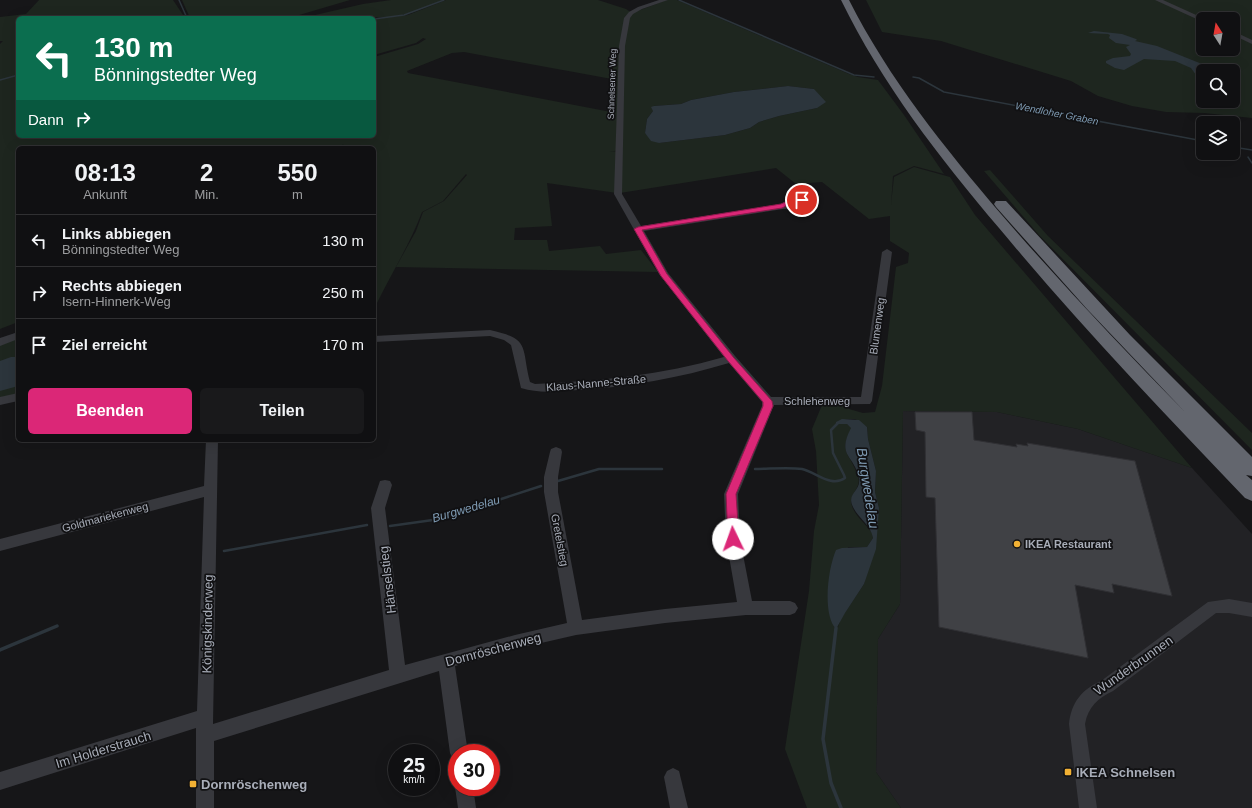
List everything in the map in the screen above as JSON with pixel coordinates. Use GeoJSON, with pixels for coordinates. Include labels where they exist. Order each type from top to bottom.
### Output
{"type":"FeatureCollection","features":[{"type":"Feature","properties":{"kind":"highway"},"geometry":{"type":"LineString","coordinates":[[845,0],[866,40],[889,78],[966,181],[1079,311],[1252,493]]}},
{"type":"Feature","properties":{"kind":"highway"},"geometry":{"type":"LineString","coordinates":[[856,0],[895,68]]}},
{"type":"Feature","properties":{"kind":"highway"},"geometry":{"type":"LineString","coordinates":[[976,174],[1025,231],[1092,304],[1252,469]]}},
{"type":"Feature","properties":{"kind":"street","name":"Schnelsener Weg"},"geometry":{"type":"LineString","coordinates":[[638,229],[618,194],[622,46],[627,18],[640,8],[665,0]]}},
{"type":"Feature","properties":{"kind":"street"},"geometry":{"type":"LineString","coordinates":[[1158,0],[1196,17]]}},
{"type":"Feature","properties":{"kind":"street"},"geometry":{"type":"LineString","coordinates":[[1240,37],[1252,42]]}},
{"type":"Feature","properties":{"kind":"street"},"geometry":{"type":"LineString","coordinates":[[746,608],[733,539],[731,494],[768,406],[768,401],[731,360],[664,274],[638,229],[782,206]]}},
{"type":"Feature","properties":{"kind":"street","name":"Blumenweg"},"geometry":{"type":"LineString","coordinates":[[866,400],[887,252]]}},
{"type":"Feature","properties":{"kind":"street","name":"Klaus-Nanne-Straße"},"geometry":{"type":"LineString","coordinates":[[376,339],[490,333],[508,338],[516,344],[525,385],[535,388],[608,384],[646,379],[683,373],[731,360]]}},
{"type":"Feature","properties":{"kind":"street"},"geometry":{"type":"LineString","coordinates":[[0,342],[16,336]]}},
{"type":"Feature","properties":{"kind":"street"},"geometry":{"type":"LineString","coordinates":[[0,401],[16,397]]}},
{"type":"Feature","properties":{"kind":"street","name":"Schlehenweg"},"geometry":{"type":"LineString","coordinates":[[768,401],[866,400]]}},
{"type":"Feature","properties":{"kind":"street","name":"Königskinderweg"},"geometry":{"type":"LineString","coordinates":[[205,808],[205,717],[212,442]]}},
{"type":"Feature","properties":{"kind":"street","name":"Gretelstieg"},"geometry":{"type":"LineString","coordinates":[[556,452],[551,477],[551,492],[576,628]]}},
{"type":"Feature","properties":{"kind":"street","name":"Hänselstieg"},"geometry":{"type":"LineString","coordinates":[[385,485],[378,508],[398,675]]}},
{"type":"Feature","properties":{"kind":"street","name":"Goldmariekenweg"},"geometry":{"type":"LineString","coordinates":[[0,545],[210,490]]}},
{"type":"Feature","properties":{"kind":"street","name":"Wunderbrunnen"},"geometry":{"type":"LineString","coordinates":[[1088,808],[1077,718],[1088,698],[1097,690],[1107,686],[1211,609],[1229,606],[1252,610]]}},
{"type":"Feature","properties":{"kind":"street","name":"Dornröschenweg"},"geometry":{"type":"LineString","coordinates":[[205,735],[398,675],[515,642],[576,628],[665,616],[746,608],[790,608]]}},
{"type":"Feature","properties":{"kind":"street"},"geometry":{"type":"LineString","coordinates":[[446,662],[458,744]]}},
{"type":"Feature","properties":{"kind":"street","name":"Im Holderstrauch"},"geometry":{"type":"LineString","coordinates":[[0,781],[205,717]]}},
{"type":"Feature","properties":{"kind":"street"},"geometry":{"type":"LineString","coordinates":[[673,777],[679,808]]}},
{"type":"Feature","properties":{"kind":"street"},"geometry":{"type":"LineString","coordinates":[[465,796],[467,808]]}},
{"type":"Feature","properties":{"kind":"shaded area"},"geometry":{"type":"Polygon","coordinates":[[[39,0],[173,0],[184,16],[16,16],[16,75],[8,78],[16,76],[16,138],[376,138],[376,56],[418,44],[426,39],[423,38],[416,43],[376,54],[376,19],[408,15],[446,0],[598,0],[626,9],[632,13],[667,0],[677,0],[849,74],[878,80],[944,174],[914,166],[893,176],[891,205],[894,177],[914,167],[950,177],[975,215],[1192,468],[1078,429],[997,412],[903,411],[900,604],[878,639],[876,772],[901,808],[807,808],[785,749],[809,591],[814,531],[819,505],[816,451],[812,429],[822,405],[848,405],[849,409],[863,413],[875,412],[882,386],[896,267],[908,263],[909,253],[890,241],[890,216],[869,219],[822,182],[796,184],[776,168],[620,193],[620,150],[609,152],[619,151],[617,193],[547,183],[552,226],[515,228],[514,240],[547,240],[549,251],[600,246],[606,254],[641,250],[658,272],[396,267],[416,231],[423,212],[444,201],[467,175],[466,174],[443,201],[422,212],[376,305],[376,146],[341,146],[344,144],[340,146],[16,146],[16,323],[0,329],[0,44],[3,41],[0,41],[0,17],[26,14],[39,0]],[[464,52],[452,53],[407,71],[408,73],[611,112],[612,79],[464,52]],[[788,86],[734,92],[691,100],[681,104],[654,106],[653,111],[647,119],[645,133],[659,143],[725,135],[750,128],[759,122],[779,116],[817,108],[814,89],[788,86]],[[846,419],[836,424],[847,424],[852,428],[846,443],[846,449],[859,481],[851,502],[853,510],[872,533],[873,538],[867,547],[848,547],[838,628],[840,620],[864,584],[879,508],[875,492],[876,471],[868,439],[867,427],[855,419],[846,419]]]}},
{"type":"Feature","properties":{"kind":"shaded area"},"geometry":{"type":"Polygon","coordinates":[[[182,0],[350,0],[296,16],[189,16],[182,0]]]}},
{"type":"Feature","properties":{"kind":"shaded area"},"geometry":{"type":"Polygon","coordinates":[[[391,0],[443,0],[414,12],[393,17],[311,16],[363,4],[391,0]]]}},
{"type":"Feature","properties":{"kind":"shaded area"},"geometry":{"type":"Polygon","coordinates":[[[866,0],[1252,0],[1252,118],[1204,113],[1166,112],[1132,106],[1098,96],[1071,81],[941,41],[882,32],[866,0]]]}},
{"type":"Feature","properties":{"kind":"shaded area"},"geometry":{"type":"Polygon","coordinates":[[[990,170],[1048,236],[1252,433],[1252,450],[1039,235],[984,171],[990,170]]]}},
{"type":"Feature","properties":{"kind":"shaded area"},"geometry":{"type":"Polygon","coordinates":[[[16,338],[16,395],[0,399],[0,344],[16,338]]]}},
{"type":"Feature","properties":{"kind":"shaded area"},"geometry":{"type":"Polygon","coordinates":[[[903,411],[997,412],[1078,429],[1192,468],[1252,534],[1252,808],[901,808],[876,772],[878,639],[900,604],[903,411]]]}},
{"type":"Feature","properties":{"kind":"water"},"geometry":{"type":"Polygon","coordinates":[[[1094,31],[1122,34],[1137,40],[1135,41],[1157,46],[1202,64],[1196,64],[1196,75],[1191,68],[1175,61],[1144,59],[1124,70],[1115,68],[1106,63],[1106,61],[1113,58],[1130,56],[1131,54],[1126,47],[1130,45],[1116,43],[1109,38],[1110,35],[1108,34],[1088,33],[1094,31]]]}},
{"type":"Feature","properties":{"kind":"water"},"geometry":{"type":"Polygon","coordinates":[[[788,86],[814,89],[826,102],[817,108],[779,116],[759,122],[750,128],[725,135],[659,143],[651,141],[645,133],[647,119],[653,111],[651,107],[654,106],[681,104],[691,100],[734,92],[788,86]]]}},
{"type":"Feature","properties":{"kind":"water"},"geometry":{"type":"Polygon","coordinates":[[[11,357],[16,357],[16,387],[0,391],[0,361],[11,357]]]}},
{"type":"Feature","properties":{"kind":"water"},"geometry":{"type":"Polygon","coordinates":[[[842,419],[859,420],[867,427],[868,439],[876,471],[875,492],[879,508],[876,549],[864,584],[836,629],[829,613],[828,591],[831,568],[836,550],[842,548],[867,547],[873,538],[870,529],[855,511],[851,502],[852,495],[858,486],[859,479],[857,471],[846,451],[845,445],[851,428],[847,424],[836,424],[836,422],[842,419]]]}},
{"type":"Feature","properties":{"kind":"building"},"geometry":{"type":"Polygon","coordinates":[[[915,412],[972,412],[974,440],[1017,447],[1016,444],[1028,446],[1027,443],[1135,461],[1172,596],[1112,584],[1114,593],[1075,585],[1088,658],[939,627],[935,498],[926,497],[925,432],[916,430],[915,412]]]}},
{"type":"Feature","properties":{"kind":"waterway"},"geometry":{"type":"LineString","coordinates":[[179,0],[186,16]]}},
{"type":"Feature","properties":{"kind":"waterway"},"geometry":{"type":"LineString","coordinates":[[376,19],[404,15],[444,0]]}},
{"type":"Feature","properties":{"kind":"waterway","name":"Wendloher Graben"},"geometry":{"type":"LineString","coordinates":[[679,0],[854,75],[874,77]]}},
{"type":"Feature","properties":{"kind":"waterway"},"geometry":{"type":"LineString","coordinates":[[0,80],[16,76]]}},
{"type":"Feature","properties":{"kind":"waterway","name":"Wendloher Graben"},"geometry":{"type":"LineString","coordinates":[[913,77],[919,78],[944,92],[1196,140]]}},
{"type":"Feature","properties":{"kind":"waterway","name":"Wendloher Graben"},"geometry":{"type":"LineString","coordinates":[[1240,148],[1252,150]]}},
{"type":"Feature","properties":{"kind":"waterway"},"geometry":{"type":"LineString","coordinates":[[1248,157],[1252,163]]}},
{"type":"Feature","properties":{"kind":"waterway","name":"Burgwedelau"},"geometry":{"type":"LineString","coordinates":[[755,469],[797,468],[829,480],[840,481],[845,478],[833,453],[831,430],[838,423]]}},
{"type":"Feature","properties":{"kind":"waterway","name":"Burgwedelau"},"geometry":{"type":"LineString","coordinates":[[558,481],[599,469],[662,469]]}},
{"type":"Feature","properties":{"kind":"waterway","name":"Burgwedelau"},"geometry":{"type":"LineString","coordinates":[[390,526],[440,519],[541,486]]}},
{"type":"Feature","properties":{"kind":"waterway","name":"Burgwedelau"},"geometry":{"type":"LineString","coordinates":[[224,551],[367,525]]}},
{"type":"Feature","properties":{"kind":"waterway","name":"Burgwedelau"},"geometry":{"type":"LineString","coordinates":[[0,650],[57,626]]}},
{"type":"Feature","properties":{"kind":"waterway","name":"Burgwedelau"},"geometry":{"type":"LineString","coordinates":[[836,628],[823,739],[831,783],[841,808]]}},
{"type":"Feature","properties":{"kind":"place","name":"IKEA Restaurant"},"geometry":{"type":"Point","coordinates":[1017,544]}},
{"type":"Feature","properties":{"kind":"place","name":"IKEA Schnelsen"},"geometry":{"type":"Point","coordinates":[1068,772]}},
{"type":"Feature","properties":{"kind":"place","name":"Dornröschenweg"},"geometry":{"type":"Point","coordinates":[193,784]}},
{"type":"Feature","properties":{"kind":"route"},"geometry":{"type":"LineString","coordinates":[[733,539],[731,494],[768,406],[768,401],[731,360],[664,274],[638,229],[782,206],[794,200],[802,200]]}}]}
